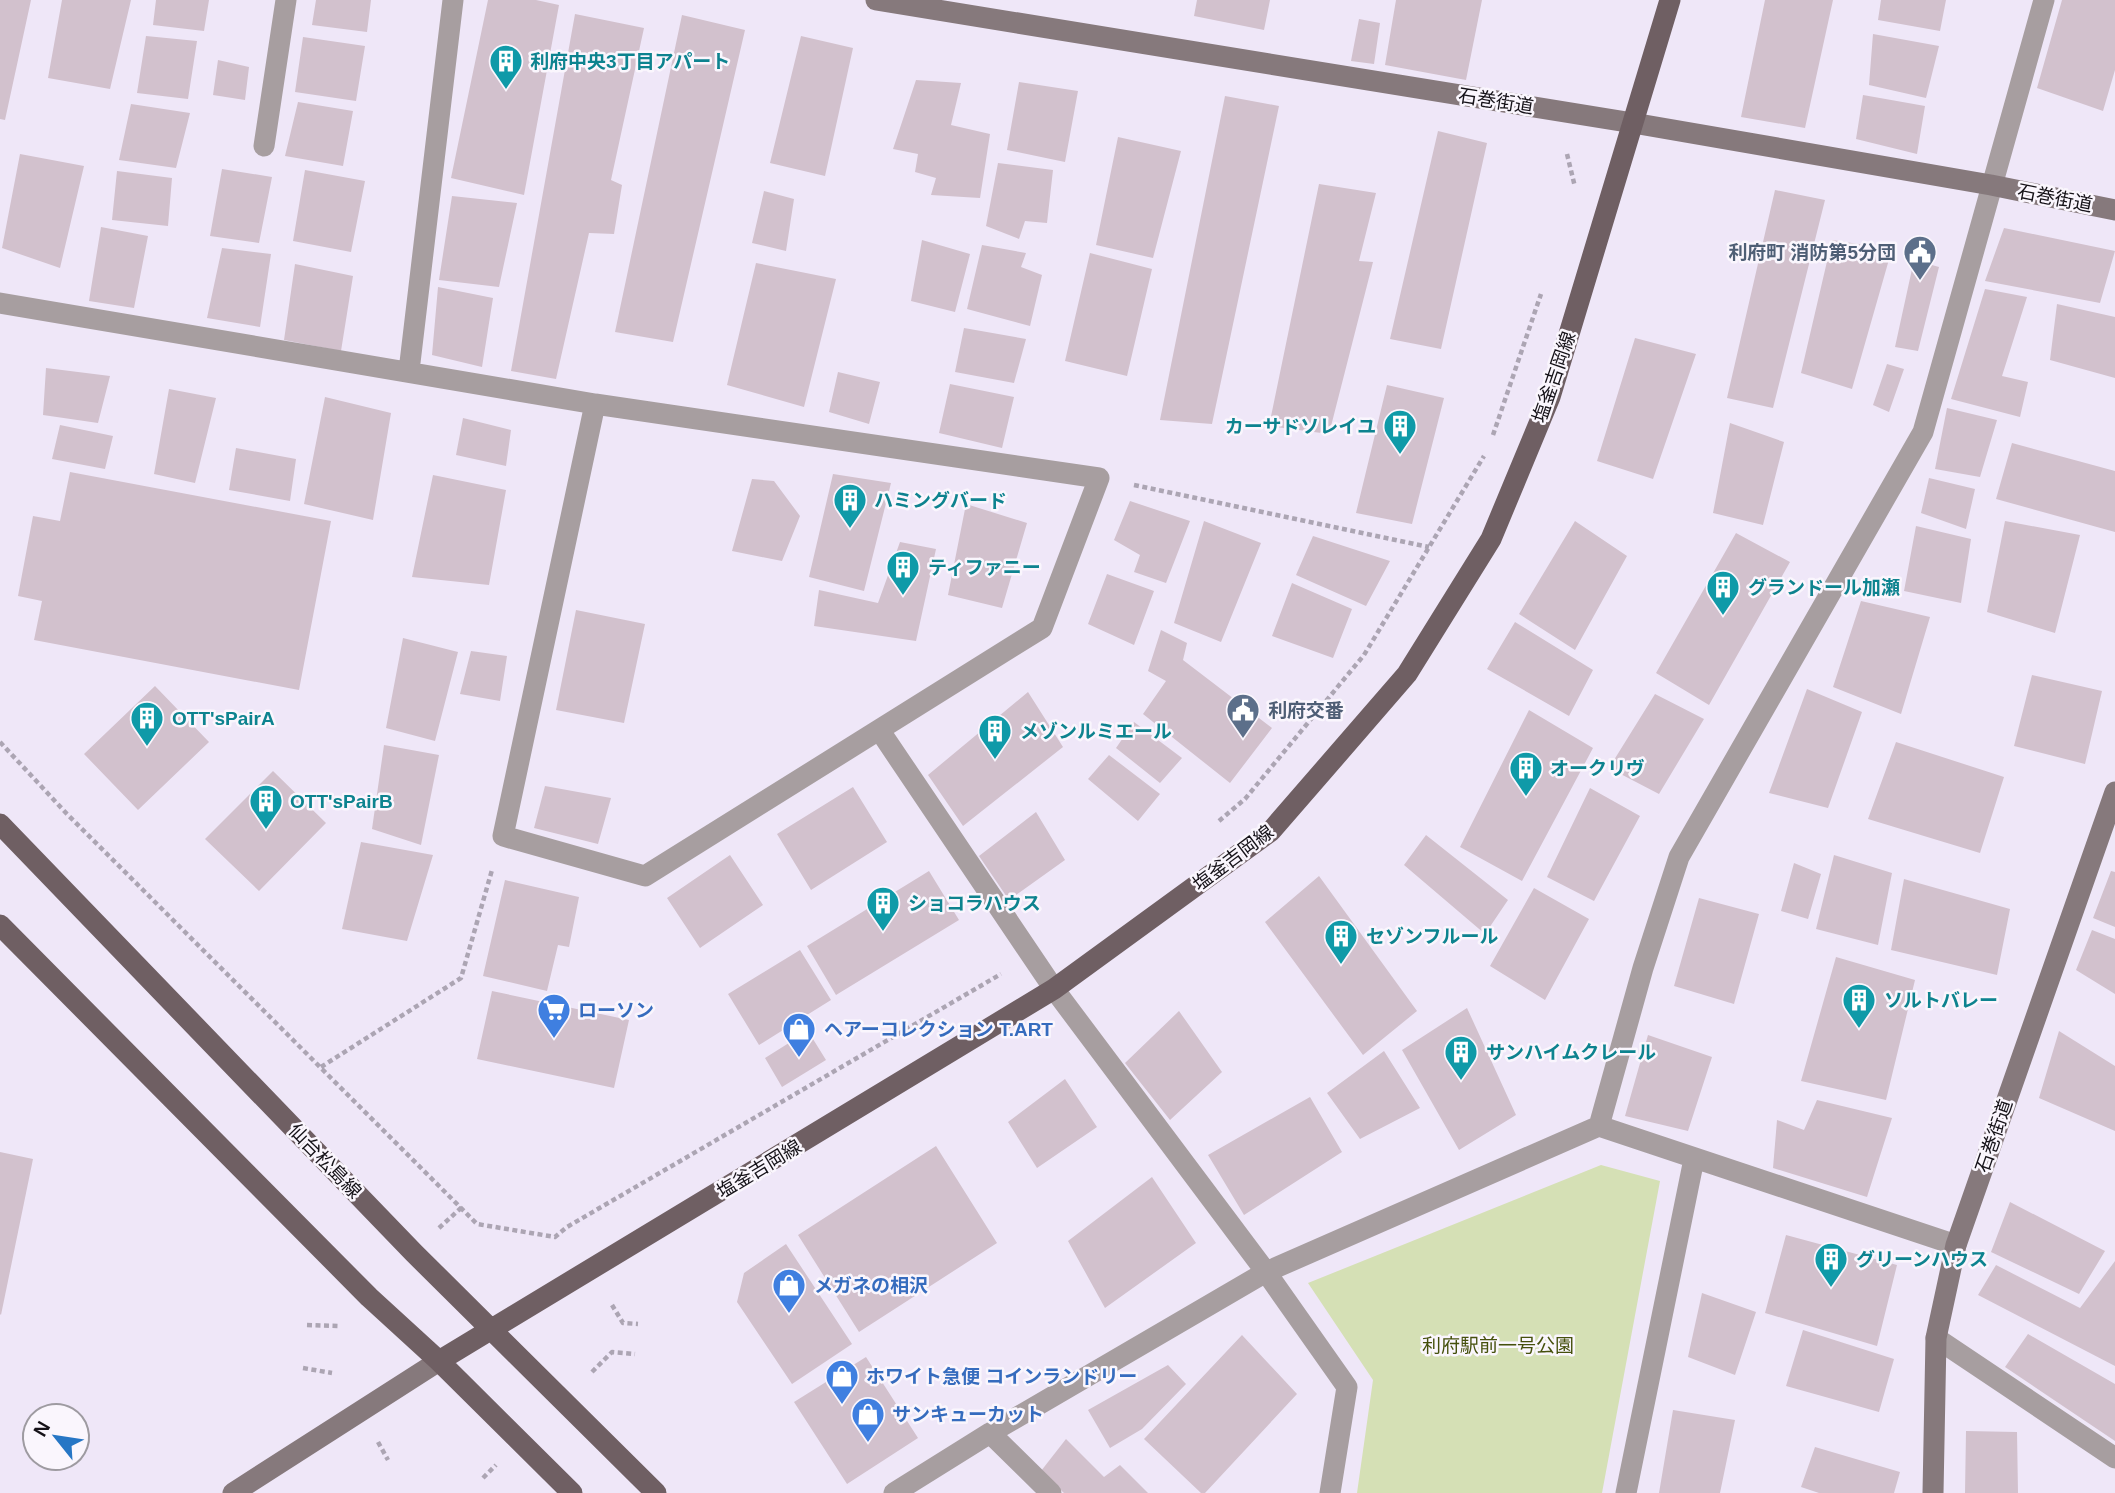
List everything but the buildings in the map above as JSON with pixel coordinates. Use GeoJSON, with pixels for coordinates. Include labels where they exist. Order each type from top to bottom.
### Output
{"type":"FeatureCollection","features":[{"type":"Feature","properties":{"kind":"main road","name":"塩釜吉岡線"},"geometry":{"type":"LineString","coordinates":[[439,1361],[1054,989],[1271,831],[1407,674],[1491,539],[1550,397],[1670,0]]}},
{"type":"Feature","properties":{"kind":"main road","name":"仙台松島線"},"geometry":{"type":"LineString","coordinates":[[0,824],[489,1329],[656,1493]]}},
{"type":"Feature","properties":{"kind":"main road"},"geometry":{"type":"LineString","coordinates":[[0,925],[369,1297],[439,1361],[572,1493]]}},
{"type":"Feature","properties":{"kind":"street"},"geometry":{"type":"LineString","coordinates":[[264,146],[286,0]]}},
{"type":"Feature","properties":{"kind":"street"},"geometry":{"type":"LineString","coordinates":[[409,371],[453,0]]}},
{"type":"Feature","properties":{"kind":"street","name":"石巻街道"},"geometry":{"type":"LineString","coordinates":[[876,0],[1633,123],[1991,185],[2115,210]]}},
{"type":"Feature","properties":{"kind":"street"},"geometry":{"type":"LineString","coordinates":[[1599,1126],[1643,968],[1679,857],[1923,432],[2044,0]]}},
{"type":"Feature","properties":{"kind":"street"},"geometry":{"type":"LineString","coordinates":[[0,303],[594,404],[1099,478],[1042,628],[645,876],[503,836],[594,404]]}},
{"type":"Feature","properties":{"kind":"street"},"geometry":{"type":"LineString","coordinates":[[880,731],[1054,989],[1266,1272],[1348,1387],[1329,1493]]}},
{"type":"Feature","properties":{"kind":"street","name":"石巻街道"},"geometry":{"type":"LineString","coordinates":[[1933,1493],[1936,1338],[1956,1245],[2115,792]]}},
{"type":"Feature","properties":{"kind":"street"},"geometry":{"type":"LineString","coordinates":[[894,1493],[990,1433],[1266,1272],[1599,1126],[1956,1245]]}},
{"type":"Feature","properties":{"kind":"street"},"geometry":{"type":"LineString","coordinates":[[1626,1493],[1694,1159]]}},
{"type":"Feature","properties":{"kind":"street"},"geometry":{"type":"LineString","coordinates":[[1936,1338],[2115,1458]]}},
{"type":"Feature","properties":{"kind":"street"},"geometry":{"type":"LineString","coordinates":[[233,1493],[439,1361]]}},
{"type":"Feature","properties":{"kind":"street"},"geometry":{"type":"LineString","coordinates":[[990,1433],[1051,1493]]}},
{"type":"Feature","properties":{"kind":"path"},"geometry":{"type":"LineString","coordinates":[[1567,154],[1576,190]]}},
{"type":"Feature","properties":{"kind":"path"},"geometry":{"type":"LineString","coordinates":[[1491,439],[1545,282]]}},
{"type":"Feature","properties":{"kind":"path"},"geometry":{"type":"LineString","coordinates":[[1215,825],[1245,799],[1364,655],[1487,453]]}},
{"type":"Feature","properties":{"kind":"path"},"geometry":{"type":"LineString","coordinates":[[1099,478],[1429,547]]}},
{"type":"Feature","properties":{"kind":"path"},"geometry":{"type":"LineString","coordinates":[[0,742],[67,814],[477,1224],[555,1237],[1032,956]]}},
{"type":"Feature","properties":{"kind":"path"},"geometry":{"type":"LineString","coordinates":[[321,1068],[461,978],[503,836]]}},
{"type":"Feature","properties":{"kind":"path"},"geometry":{"type":"LineString","coordinates":[[437,1230],[461,1207]]}},
{"type":"Feature","properties":{"kind":"path"},"geometry":{"type":"LineString","coordinates":[[568,1227],[572,1235]]}},
{"type":"Feature","properties":{"kind":"path"},"geometry":{"type":"LineString","coordinates":[[611,1305],[623,1322],[639,1324]]}},
{"type":"Feature","properties":{"kind":"path"},"geometry":{"type":"LineString","coordinates":[[307,1325],[338,1326]]}},
{"type":"Feature","properties":{"kind":"path"},"geometry":{"type":"LineString","coordinates":[[592,1372],[612,1352],[635,1354]]}},
{"type":"Feature","properties":{"kind":"path"},"geometry":{"type":"LineString","coordinates":[[303,1368],[332,1374]]}},
{"type":"Feature","properties":{"kind":"path"},"geometry":{"type":"LineString","coordinates":[[378,1441],[388,1460]]}},
{"type":"Feature","properties":{"kind":"path"},"geometry":{"type":"LineString","coordinates":[[483,1478],[502,1460]]}},
{"type":"Feature","properties":{"kind":"green space","name":"利府駅前一号公園"},"geometry":{"type":"Polygon","coordinates":[[[1601,1165],[1660,1181],[1602,1493],[1357,1493],[1373,1380],[1308,1283],[1601,1165]]]}},
{"type":"Feature","properties":{"kind":"place","name":"利府中央3丁目アパート"},"geometry":{"type":"Point","coordinates":[506,91]}},
{"type":"Feature","properties":{"kind":"place","name":"利府町 消防第5分団"},"geometry":{"type":"Point","coordinates":[1920,282]}},
{"type":"Feature","properties":{"kind":"place","name":"カーサドソレイユ"},"geometry":{"type":"Point","coordinates":[1400,456]}},
{"type":"Feature","properties":{"kind":"place","name":"ハミングバード"},"geometry":{"type":"Point","coordinates":[850,530]}},
{"type":"Feature","properties":{"kind":"place","name":"ティファニー"},"geometry":{"type":"Point","coordinates":[903,597]}},
{"type":"Feature","properties":{"kind":"place","name":"グランドール加瀬"},"geometry":{"type":"Point","coordinates":[1723,617]}},
{"type":"Feature","properties":{"kind":"place","name":"利府交番"},"geometry":{"type":"Point","coordinates":[1243,740]}},
{"type":"Feature","properties":{"kind":"place","name":"OTT'sPairA"},"geometry":{"type":"Point","coordinates":[147,748]}},
{"type":"Feature","properties":{"kind":"place","name":"メゾンルミエール"},"geometry":{"type":"Point","coordinates":[995,761]}},
{"type":"Feature","properties":{"kind":"place","name":"オークリヴ"},"geometry":{"type":"Point","coordinates":[1526,798]}},
{"type":"Feature","properties":{"kind":"place","name":"OTT'sPairB"},"geometry":{"type":"Point","coordinates":[266,831]}},
{"type":"Feature","properties":{"kind":"place","name":"ショコラハウス"},"geometry":{"type":"Point","coordinates":[883,933]}},
{"type":"Feature","properties":{"kind":"place","name":"セゾンフルール"},"geometry":{"type":"Point","coordinates":[1341,966]}},
{"type":"Feature","properties":{"kind":"place","name":"ソルトバレー"},"geometry":{"type":"Point","coordinates":[1859,1030]}},
{"type":"Feature","properties":{"kind":"place","name":"ローソン"},"geometry":{"type":"Point","coordinates":[554,1040]}},
{"type":"Feature","properties":{"kind":"place","name":"ヘアーコレクション T.ART"},"geometry":{"type":"Point","coordinates":[799,1059]}},
{"type":"Feature","properties":{"kind":"place","name":"サンハイムクレール"},"geometry":{"type":"Point","coordinates":[1461,1082]}},
{"type":"Feature","properties":{"kind":"place","name":"グリーンハウス"},"geometry":{"type":"Point","coordinates":[1831,1289]}},
{"type":"Feature","properties":{"kind":"place","name":"メガネの相沢"},"geometry":{"type":"Point","coordinates":[789,1315]}},
{"type":"Feature","properties":{"kind":"place","name":"ホワイト急便 コインランドリー"},"geometry":{"type":"Point","coordinates":[842,1406]}},
{"type":"Feature","properties":{"kind":"place","name":"サンキューカット"},"geometry":{"type":"Point","coordinates":[868,1444]}}]}
